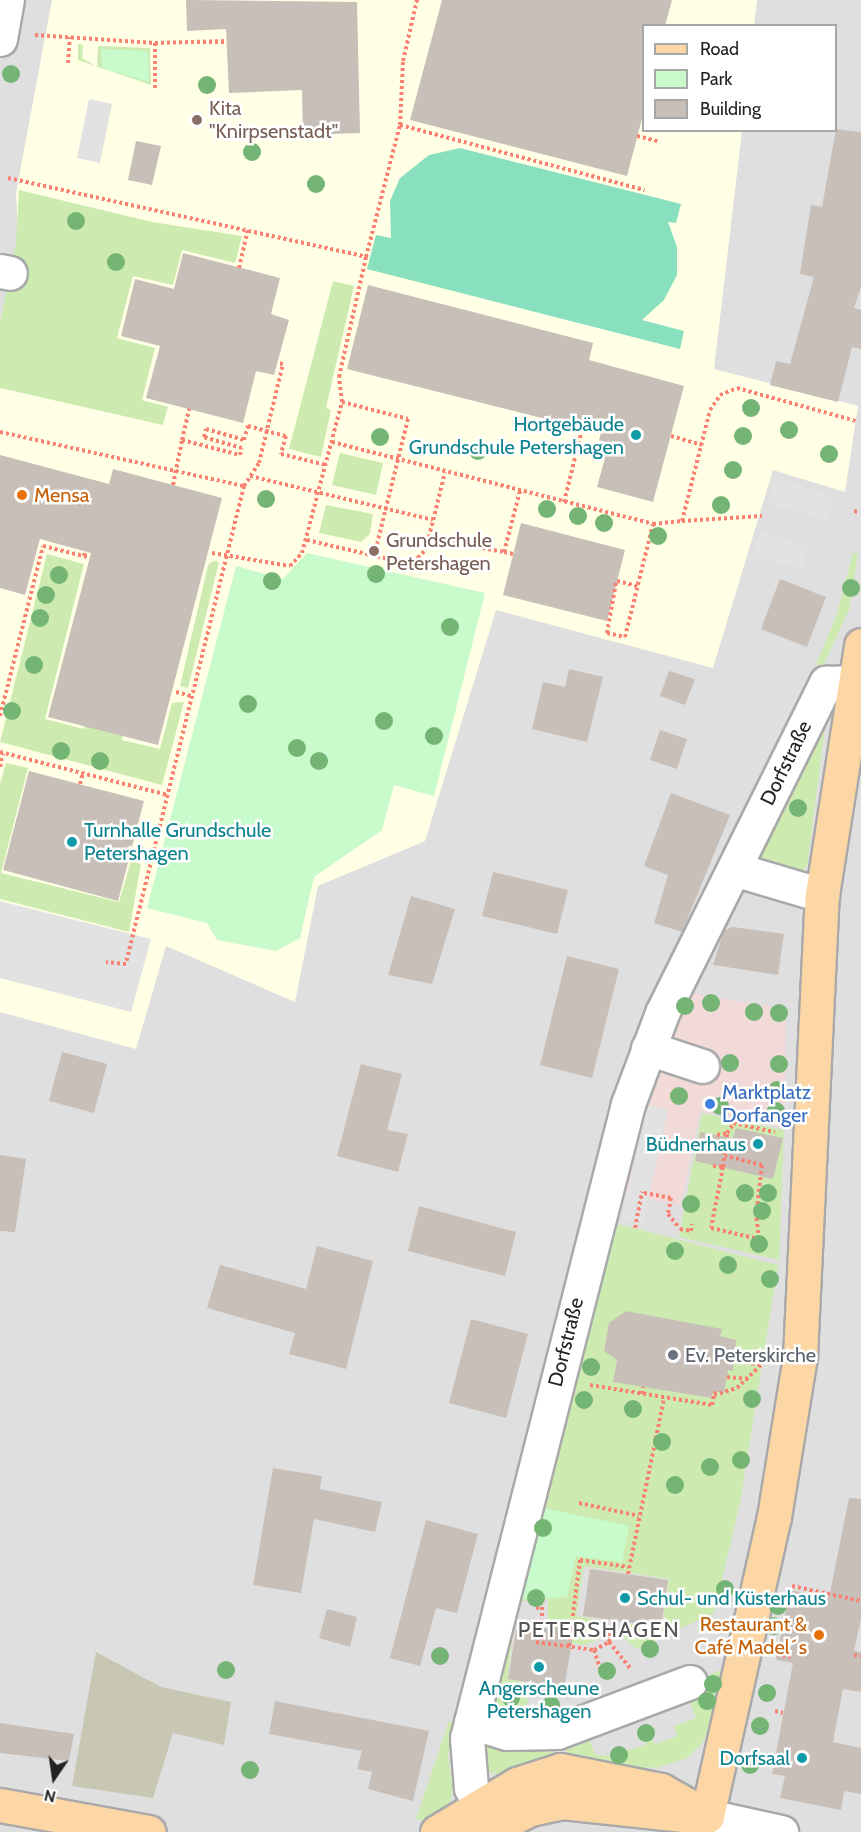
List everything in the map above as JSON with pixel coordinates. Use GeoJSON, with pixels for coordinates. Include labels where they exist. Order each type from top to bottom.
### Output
{"type":"FeatureCollection","features":[{"type":"Feature","properties":{"kind":"main road"},"geometry":{"type":"LineString","coordinates":[[438,1832],[486,1821],[540,1773],[560,1770],[662,1790],[707,1816],[774,1517],[799,1367],[822,895],[861,645]]}},
{"type":"Feature","properties":{"kind":"main road"},"geometry":{"type":"LineString","coordinates":[[0,1805],[149,1832]]}},
{"type":"Feature","properties":{"kind":"street"},"geometry":{"type":"LineString","coordinates":[[0,39],[7,0]]}},
{"type":"Feature","properties":{"kind":"street","name":"Dorfstraße"},"geometry":{"type":"LineString","coordinates":[[486,1821],[466,1767],[471,1722],[616,1144],[648,1048],[826,683],[855,682]]}},
{"type":"Feature","properties":{"kind":"street"},"geometry":{"type":"LineString","coordinates":[[734,869],[822,895]]}},
{"type":"Feature","properties":{"kind":"street"},"geometry":{"type":"LineString","coordinates":[[648,1048],[702,1066]]}},
{"type":"Feature","properties":{"kind":"street"},"geometry":{"type":"LineString","coordinates":[[471,1722],[507,1732],[556,1732],[690,1682]]}},
{"type":"Feature","properties":{"kind":"street"},"geometry":{"type":"LineString","coordinates":[[707,1816],[781,1832]]}},
{"type":"Feature","properties":{"kind":"path"},"geometry":{"type":"LineString","coordinates":[[212,553],[290,566],[307,540],[342,402],[339,377],[366,256],[400,125],[403,61],[417,0]]}},
{"type":"Feature","properties":{"kind":"path"},"geometry":{"type":"LineString","coordinates":[[34,35],[155,43],[226,41]]}},
{"type":"Feature","properties":{"kind":"path"},"geometry":{"type":"LineString","coordinates":[[68,63],[70,38]]}},
{"type":"Feature","properties":{"kind":"path"},"geometry":{"type":"LineString","coordinates":[[155,43],[155,90]]}},
{"type":"Feature","properties":{"kind":"path"},"geometry":{"type":"LineString","coordinates":[[400,125],[644,190]]}},
{"type":"Feature","properties":{"kind":"path"},"geometry":{"type":"LineString","coordinates":[[637,136],[657,141]]}},
{"type":"Feature","properties":{"kind":"path"},"geometry":{"type":"LineString","coordinates":[[8,178],[366,256]]}},
{"type":"Feature","properties":{"kind":"path"},"geometry":{"type":"LineString","coordinates":[[239,268],[248,229]]}},
{"type":"Feature","properties":{"kind":"path"},"geometry":{"type":"LineString","coordinates":[[106,963],[126,964],[150,857],[244,486],[259,464],[283,364],[278,363]]}},
{"type":"Feature","properties":{"kind":"path"},"geometry":{"type":"LineString","coordinates":[[682,521],[710,410],[720,395],[737,388],[856,421]]}},
{"type":"Feature","properties":{"kind":"path"},"geometry":{"type":"LineString","coordinates":[[342,402],[408,419],[374,556]]}},
{"type":"Feature","properties":{"kind":"path"},"geometry":{"type":"LineString","coordinates":[[173,485],[189,409]]}},
{"type":"Feature","properties":{"kind":"path"},"geometry":{"type":"LineString","coordinates":[[182,440],[240,455],[242,448],[204,437],[206,429],[244,440],[248,426],[286,436],[281,454],[326,465]]}},
{"type":"Feature","properties":{"kind":"path"},"geometry":{"type":"LineString","coordinates":[[564,502],[583,426],[602,430]]}},
{"type":"Feature","properties":{"kind":"path"},"geometry":{"type":"LineString","coordinates":[[0,432],[244,486]]}},
{"type":"Feature","properties":{"kind":"path"},"geometry":{"type":"LineString","coordinates":[[671,436],[702,445]]}},
{"type":"Feature","properties":{"kind":"path"},"geometry":{"type":"LineString","coordinates":[[332,442],[652,524],[762,516]]}},
{"type":"Feature","properties":{"kind":"path"},"geometry":{"type":"LineString","coordinates":[[307,540],[405,563],[418,558],[429,538],[445,472]]}},
{"type":"Feature","properties":{"kind":"path"},"geometry":{"type":"LineString","coordinates":[[250,476],[433,520]]}},
{"type":"Feature","properties":{"kind":"path"},"geometry":{"type":"LineString","coordinates":[[504,552],[520,491]]}},
{"type":"Feature","properties":{"kind":"path"},"geometry":{"type":"LineString","coordinates":[[637,586],[617,582],[607,633],[625,637],[652,524]]}},
{"type":"Feature","properties":{"kind":"path"},"geometry":{"type":"LineString","coordinates":[[429,538],[513,554]]}},
{"type":"Feature","properties":{"kind":"path"},"geometry":{"type":"LineString","coordinates":[[0,716],[43,546],[85,554],[90,558]]}},
{"type":"Feature","properties":{"kind":"path"},"geometry":{"type":"LineString","coordinates":[[176,692],[191,696]]}},
{"type":"Feature","properties":{"kind":"path"},"geometry":{"type":"LineString","coordinates":[[0,766],[2,753],[167,795]]}},
{"type":"Feature","properties":{"kind":"path"},"geometry":{"type":"LineString","coordinates":[[80,784],[82,773]]}},
{"type":"Feature","properties":{"kind":"path"},"geometry":{"type":"LineString","coordinates":[[136,831],[156,835]]}},
{"type":"Feature","properties":{"kind":"path"},"geometry":{"type":"LineString","coordinates":[[130,853],[150,857]]}},
{"type":"Feature","properties":{"kind":"path"},"geometry":{"type":"LineString","coordinates":[[725,1156],[762,1165],[756,1216],[759,1239],[711,1228],[725,1156],[727,1133],[738,1118]]}},
{"type":"Feature","properties":{"kind":"path"},"geometry":{"type":"LineString","coordinates":[[733,1123],[775,1132]]}},
{"type":"Feature","properties":{"kind":"path"},"geometry":{"type":"LineString","coordinates":[[717,1135],[727,1133]]}},
{"type":"Feature","properties":{"kind":"path"},"geometry":{"type":"LineString","coordinates":[[714,1165],[723,1167]]}},
{"type":"Feature","properties":{"kind":"path"},"geometry":{"type":"LineString","coordinates":[[644,1193],[671,1198],[668,1214],[680,1229],[691,1231],[692,1224]]}},
{"type":"Feature","properties":{"kind":"path"},"geometry":{"type":"LineString","coordinates":[[734,1360],[768,1366]]}},
{"type":"Feature","properties":{"kind":"path"},"geometry":{"type":"LineString","coordinates":[[585,1384],[712,1405],[714,1393],[728,1393],[749,1378],[760,1365]]}},
{"type":"Feature","properties":{"kind":"path"},"geometry":{"type":"LineString","coordinates":[[726,1377],[749,1378]]}},
{"type":"Feature","properties":{"kind":"path"},"geometry":{"type":"LineString","coordinates":[[642,1394],[644,1387]]}},
{"type":"Feature","properties":{"kind":"path"},"geometry":{"type":"LineString","coordinates":[[628,1574],[664,1398]]}},
{"type":"Feature","properties":{"kind":"path"},"geometry":{"type":"LineString","coordinates":[[579,1503],[639,1516]]}},
{"type":"Feature","properties":{"kind":"path"},"geometry":{"type":"LineString","coordinates":[[569,1646],[580,1560],[628,1567]]}},
{"type":"Feature","properties":{"kind":"path"},"geometry":{"type":"LineString","coordinates":[[799,1587],[861,1601]]}},
{"type":"Feature","properties":{"kind":"path"},"geometry":{"type":"LineString","coordinates":[[536,1608],[542,1607],[542,1642]]}},
{"type":"Feature","properties":{"kind":"path"},"geometry":{"type":"LineString","coordinates":[[609,1642],[613,1620]]}},
{"type":"Feature","properties":{"kind":"path"},"geometry":{"type":"LineString","coordinates":[[536,1642],[594,1650],[609,1642]]}},
{"type":"Feature","properties":{"kind":"path"},"geometry":{"type":"LineString","coordinates":[[609,1642],[625,1656]]}},
{"type":"Feature","properties":{"kind":"path"},"geometry":{"type":"LineString","coordinates":[[594,1650],[601,1671]]}},
{"type":"Feature","properties":{"kind":"path"},"geometry":{"type":"LineString","coordinates":[[777,1654],[793,1658]]}},
{"type":"Feature","properties":{"kind":"path"},"geometry":{"type":"LineString","coordinates":[[854,1655],[861,1657]]}},
{"type":"Feature","properties":{"kind":"path"},"geometry":{"type":"LineString","coordinates":[[775,1711],[783,1713]]}},
{"type":"Feature","properties":{"kind":"shaded area"},"geometry":{"type":"Polygon","coordinates":[[[0,0],[861,0],[861,1832],[0,1832],[0,0]]]}},
{"type":"Feature","properties":{"kind":"shaded area","name":"Grundschule Petershagen"},"geometry":{"type":"Polygon","coordinates":[[[52,0],[757,0],[754,24],[642,24],[642,132],[742,132],[714,369],[858,406],[845,492],[773,470],[713,668],[496,610],[425,841],[318,886],[295,1002],[166,946],[136,1049],[0,1012],[0,342],[19,251],[16,193],[52,0]]]}},
{"type":"Feature","properties":{"kind":"shaded area"},"geometry":{"type":"Polygon","coordinates":[[[89,99],[112,104],[100,163],[77,158],[89,99]]]}},
{"type":"Feature","properties":{"kind":"shaded area"},"geometry":{"type":"Polygon","coordinates":[[[775,477],[835,498],[828,521],[767,503],[775,477]]]}},
{"type":"Feature","properties":{"kind":"shaded area"},"geometry":{"type":"Polygon","coordinates":[[[761,532],[809,546],[802,569],[754,556],[761,532]]]}},
{"type":"Feature","properties":{"kind":"shaded area"},"geometry":{"type":"Polygon","coordinates":[[[0,901],[151,939],[131,1012],[0,978],[0,901]]]}},
{"type":"Feature","properties":{"kind":"shaded area","name":"Marktplatz Dorfanger"},"geometry":{"type":"Polygon","coordinates":[[[685,992],[786,1010],[785,1128],[700,1111],[681,1206],[614,1192],[685,992]]]}},
{"type":"Feature","properties":{"kind":"shaded area"},"geometry":{"type":"Polygon","coordinates":[[[646,1105],[668,1110],[643,1223],[622,1218],[646,1105]]]}},
{"type":"Feature","properties":{"kind":"shaded area"},"geometry":{"type":"Polygon","coordinates":[[[96,1652],[161,1687],[231,1702],[224,1745],[173,1733],[153,1798],[72,1786],[96,1652]]]}},
{"type":"Feature","properties":{"kind":"green space"},"geometry":{"type":"Polygon","coordinates":[[[78,44],[83,45],[82,58],[95,66],[78,60],[78,44]]]}},
{"type":"Feature","properties":{"kind":"green space"},"geometry":{"type":"Polygon","coordinates":[[[98,46],[150,48],[151,85],[97,67],[98,46]]]}},
{"type":"Feature","properties":{"kind":"green space"},"geometry":{"type":"Polygon","coordinates":[[[101,49],[148,51],[149,82],[102,68],[101,49]]]}},
{"type":"Feature","properties":{"kind":"green space"},"geometry":{"type":"Polygon","coordinates":[[[460,148],[681,204],[676,223],[668,222],[677,247],[677,275],[664,300],[642,320],[684,331],[680,349],[367,269],[376,235],[391,238],[390,201],[400,178],[429,155],[460,148]]]}},
{"type":"Feature","properties":{"kind":"green space"},"geometry":{"type":"Polygon","coordinates":[[[19,190],[152,222],[242,236],[235,263],[182,250],[173,285],[133,276],[117,338],[155,348],[142,400],[168,407],[163,425],[0,388],[0,323],[16,243],[19,190]]]}},
{"type":"Feature","properties":{"kind":"green space"},"geometry":{"type":"Polygon","coordinates":[[[333,281],[354,286],[326,408],[331,410],[321,457],[289,449],[333,281]]]}},
{"type":"Feature","properties":{"kind":"green space"},"geometry":{"type":"Polygon","coordinates":[[[340,453],[383,463],[376,495],[332,485],[340,453]]]}},
{"type":"Feature","properties":{"kind":"green space"},"geometry":{"type":"Polygon","coordinates":[[[326,505],[373,514],[370,534],[361,542],[319,533],[326,505]]]}},
{"type":"Feature","properties":{"kind":"green space"},"geometry":{"type":"Polygon","coordinates":[[[307,553],[485,593],[434,796],[394,785],[382,830],[314,877],[300,938],[276,951],[217,940],[207,923],[147,908],[236,566],[283,579],[307,553]]]}},
{"type":"Feature","properties":{"kind":"green space"},"geometry":{"type":"Polygon","coordinates":[[[853,553],[858,554],[849,610],[823,666],[816,664],[836,617],[853,553]]]}},
{"type":"Feature","properties":{"kind":"green space"},"geometry":{"type":"Polygon","coordinates":[[[47,554],[84,564],[45,719],[84,729],[87,715],[125,724],[122,740],[160,749],[172,703],[184,702],[162,785],[0,742],[47,554]]]}},
{"type":"Feature","properties":{"kind":"green space"},"geometry":{"type":"Polygon","coordinates":[[[213,561],[219,562],[188,688],[180,686],[208,565],[213,561]]]}},
{"type":"Feature","properties":{"kind":"green space"},"geometry":{"type":"Polygon","coordinates":[[[826,720],[807,866],[801,872],[757,859],[754,853],[826,720]]]}},
{"type":"Feature","properties":{"kind":"green space"},"geometry":{"type":"Polygon","coordinates":[[[6,763],[28,768],[1,873],[119,902],[131,861],[141,864],[129,932],[0,899],[0,784],[6,763]]]}},
{"type":"Feature","properties":{"kind":"green space"},"geometry":{"type":"Polygon","coordinates":[[[702,1113],[784,1130],[779,1260],[679,1237],[702,1113]]]}},
{"type":"Feature","properties":{"kind":"green space"},"geometry":{"type":"Polygon","coordinates":[[[618,1224],[778,1265],[740,1503],[714,1613],[636,1649],[620,1634],[622,1623],[662,1628],[669,1579],[584,1566],[576,1616],[605,1621],[603,1637],[585,1645],[548,1639],[548,1599],[519,1601],[518,1587],[618,1224]]]}},
{"type":"Feature","properties":{"kind":"green space"},"geometry":{"type":"Polygon","coordinates":[[[543,1508],[629,1526],[622,1562],[576,1556],[567,1597],[520,1599],[543,1508]]]}},
{"type":"Feature","properties":{"kind":"green space"},"geometry":{"type":"Polygon","coordinates":[[[516,1601],[508,1679],[531,1683],[525,1713],[515,1721],[487,1709],[516,1601]]]}},
{"type":"Feature","properties":{"kind":"green space"},"geometry":{"type":"Polygon","coordinates":[[[727,1667],[713,1721],[702,1743],[687,1758],[660,1767],[631,1769],[566,1761],[566,1742],[587,1732],[595,1755],[605,1756],[646,1745],[644,1728],[655,1744],[677,1736],[674,1726],[696,1718],[688,1695],[704,1689],[708,1676],[727,1667]]]}},
{"type":"Feature","properties":{"kind":"green space"},"geometry":{"type":"Polygon","coordinates":[[[449,1721],[456,1723],[448,1756],[453,1789],[447,1814],[435,1823],[416,1819],[449,1721]]]}},
{"type":"Feature","properties":{"kind":"green space"},"geometry":{"type":"Polygon","coordinates":[[[492,1741],[553,1743],[555,1761],[508,1776],[490,1772],[480,1763],[477,1745],[492,1741]]]}},
{"type":"Feature","properties":{"kind":"building"},"geometry":{"type":"Polygon","coordinates":[[[186,0],[357,2],[360,133],[303,135],[302,90],[229,93],[226,29],[187,31],[186,0]]]}},
{"type":"Feature","properties":{"kind":"building"},"geometry":{"type":"Polygon","coordinates":[[[442,0],[672,0],[666,24],[642,24],[642,119],[627,176],[410,120],[442,0]]]}},
{"type":"Feature","properties":{"kind":"building"},"geometry":{"type":"Polygon","coordinates":[[[837,129],[861,132],[861,287],[854,308],[861,310],[861,349],[852,347],[838,402],[770,385],[776,361],[790,364],[814,277],[800,274],[811,205],[822,207],[835,132],[837,129]]]}},
{"type":"Feature","properties":{"kind":"building"},"geometry":{"type":"Polygon","coordinates":[[[136,141],[161,146],[152,185],[128,180],[136,141]]]}},
{"type":"Feature","properties":{"kind":"building"},"geometry":{"type":"Polygon","coordinates":[[[183,253],[280,278],[271,314],[289,320],[274,375],[256,371],[243,423],[146,398],[160,346],[121,336],[135,279],[174,289],[183,253]]]}},
{"type":"Feature","properties":{"kind":"building"},"geometry":{"type":"Polygon","coordinates":[[[368,285],[593,343],[589,360],[684,386],[653,502],[597,487],[609,443],[599,440],[601,433],[347,369],[368,285]]]}},
{"type":"Feature","properties":{"kind":"building"},"geometry":{"type":"Polygon","coordinates":[[[0,455],[109,484],[113,469],[222,498],[158,745],[48,717],[91,553],[40,539],[25,595],[0,588],[0,455]]]}},
{"type":"Feature","properties":{"kind":"building"},"geometry":{"type":"Polygon","coordinates":[[[521,523],[625,550],[607,621],[503,595],[521,523]]]}},
{"type":"Feature","properties":{"kind":"building"},"geometry":{"type":"Polygon","coordinates":[[[780,579],[826,597],[807,647],[761,629],[780,579]]]}},
{"type":"Feature","properties":{"kind":"building"},"geometry":{"type":"Polygon","coordinates":[[[569,669],[603,677],[587,742],[532,729],[543,682],[565,687],[569,669]]]}},
{"type":"Feature","properties":{"kind":"building"},"geometry":{"type":"Polygon","coordinates":[[[669,671],[695,679],[685,705],[660,696],[669,671]]]}},
{"type":"Feature","properties":{"kind":"building"},"geometry":{"type":"Polygon","coordinates":[[[660,730],[687,739],[677,769],[650,760],[660,730]]]}},
{"type":"Feature","properties":{"kind":"building","name":"Turnhalle Grundschule Petershagen"},"geometry":{"type":"Polygon","coordinates":[[[29,771],[144,801],[118,901],[3,870],[29,771]]]}},
{"type":"Feature","properties":{"kind":"building"},"geometry":{"type":"Polygon","coordinates":[[[671,793],[730,815],[682,932],[654,923],[668,875],[644,866],[671,793]]]}},
{"type":"Feature","properties":{"kind":"building"},"geometry":{"type":"Polygon","coordinates":[[[493,872],[568,890],[557,934],[482,916],[493,872]]]}},
{"type":"Feature","properties":{"kind":"building"},"geometry":{"type":"Polygon","coordinates":[[[411,896],[455,909],[432,984],[388,975],[411,896]]]}},
{"type":"Feature","properties":{"kind":"building"},"geometry":{"type":"Polygon","coordinates":[[[733,927],[784,934],[778,975],[713,965],[724,930],[733,927]]]}},
{"type":"Feature","properties":{"kind":"building"},"geometry":{"type":"Polygon","coordinates":[[[567,956],[619,969],[592,1078],[540,1065],[567,956]]]}},
{"type":"Feature","properties":{"kind":"building"},"geometry":{"type":"Polygon","coordinates":[[[62,1052],[107,1064],[94,1113],[49,1101],[62,1052]]]}},
{"type":"Feature","properties":{"kind":"building"},"geometry":{"type":"Polygon","coordinates":[[[361,1064],[402,1074],[387,1130],[408,1134],[398,1172],[337,1156],[361,1064]]]}},
{"type":"Feature","properties":{"kind":"building"},"geometry":{"type":"Polygon","coordinates":[[[736,1128],[783,1138],[773,1179],[695,1161],[700,1132],[733,1138],[736,1128]]]}},
{"type":"Feature","properties":{"kind":"building"},"geometry":{"type":"Polygon","coordinates":[[[0,1155],[26,1159],[15,1232],[0,1231],[0,1155]]]}},
{"type":"Feature","properties":{"kind":"building"},"geometry":{"type":"Polygon","coordinates":[[[419,1206],[516,1232],[505,1276],[408,1251],[419,1206]]]}},
{"type":"Feature","properties":{"kind":"building"},"geometry":{"type":"Polygon","coordinates":[[[317,1246],[373,1261],[346,1369],[289,1354],[295,1333],[207,1308],[220,1265],[306,1289],[317,1246]]]}},
{"type":"Feature","properties":{"kind":"building","name":"Ev. Peterskirche"},"geometry":{"type":"Polygon","coordinates":[[[626,1311],[722,1329],[720,1336],[736,1340],[733,1371],[728,1370],[724,1393],[713,1391],[712,1398],[613,1382],[617,1360],[604,1351],[609,1323],[626,1311]]]}},
{"type":"Feature","properties":{"kind":"building"},"geometry":{"type":"Polygon","coordinates":[[[471,1319],[528,1334],[506,1418],[449,1403],[471,1319]]]}},
{"type":"Feature","properties":{"kind":"building"},"geometry":{"type":"Polygon","coordinates":[[[273,1468],[322,1476],[320,1489],[382,1502],[375,1532],[314,1519],[301,1593],[253,1585],[273,1468]]]}},
{"type":"Feature","properties":{"kind":"building"},"geometry":{"type":"Polygon","coordinates":[[[849,1498],[861,1499],[861,1619],[854,1651],[861,1652],[861,1692],[843,1689],[833,1742],[861,1748],[861,1794],[844,1791],[841,1810],[780,1798],[785,1776],[772,1774],[793,1663],[776,1660],[790,1590],[829,1598],[849,1498]]]}},
{"type":"Feature","properties":{"kind":"building"},"geometry":{"type":"Polygon","coordinates":[[[426,1520],[478,1534],[457,1613],[436,1608],[420,1666],[390,1658],[426,1520]]]}},
{"type":"Feature","properties":{"kind":"building","name":"Schul- und Küsterhaus"},"geometry":{"type":"Polygon","coordinates":[[[590,1569],[668,1580],[661,1627],[583,1616],[590,1569]]]}},
{"type":"Feature","properties":{"kind":"building"},"geometry":{"type":"Polygon","coordinates":[[[327,1609],[357,1617],[350,1647],[319,1638],[327,1609]]]}},
{"type":"Feature","properties":{"kind":"building"},"geometry":{"type":"Polygon","coordinates":[[[575,1626],[564,1688],[508,1679],[516,1630],[575,1626]]]}},
{"type":"Feature","properties":{"kind":"building"},"geometry":{"type":"Polygon","coordinates":[[[275,1701],[429,1731],[413,1801],[368,1789],[372,1772],[357,1769],[362,1751],[269,1734],[275,1701]]]}},
{"type":"Feature","properties":{"kind":"building"},"geometry":{"type":"Polygon","coordinates":[[[0,1723],[74,1734],[69,1761],[0,1753],[0,1723]]]}},
{"type":"Feature","properties":{"kind":"place","name":"Kita \"Knirpsenstadt\""},"geometry":{"type":"Point","coordinates":[197,120]}},
{"type":"Feature","properties":{"kind":"place","name":"Hortgebäude Grundschule Petershagen"},"geometry":{"type":"Point","coordinates":[636,435]}},
{"type":"Feature","properties":{"kind":"place","name":"Mensa"},"geometry":{"type":"Point","coordinates":[22,495]}},
{"type":"Feature","properties":{"kind":"place","name":"Grundschule Petershagen"},"geometry":{"type":"Point","coordinates":[374,551]}},
{"type":"Feature","properties":{"kind":"place","name":"Turnhalle Grundschule Petershagen"},"geometry":{"type":"Point","coordinates":[72,842]}},
{"type":"Feature","properties":{"kind":"place","name":"Marktplatz Dorfanger"},"geometry":{"type":"Point","coordinates":[710,1104]}},
{"type":"Feature","properties":{"kind":"place","name":"Büdnerhaus"},"geometry":{"type":"Point","coordinates":[758,1144]}},
{"type":"Feature","properties":{"kind":"place","name":"Ev. Peterskirche"},"geometry":{"type":"Point","coordinates":[673,1355]}},
{"type":"Feature","properties":{"kind":"place","name":"Schul- und Küsterhaus"},"geometry":{"type":"Point","coordinates":[625,1598]}},
{"type":"Feature","properties":{"kind":"place","name":"Restaurant & Café Madel´s"},"geometry":{"type":"Point","coordinates":[819,1635]}},
{"type":"Feature","properties":{"kind":"place","name":"Angerscheune Petershagen"},"geometry":{"type":"Point","coordinates":[539,1667]}},
{"type":"Feature","properties":{"kind":"place","name":"Dorfsaal"},"geometry":{"type":"Point","coordinates":[802,1758]}},
{"type":"Feature","properties":{"kind":"district","name":"PETERSHAGEN"},"geometry":{"type":"Point","coordinates":[599,1630]}}]}
